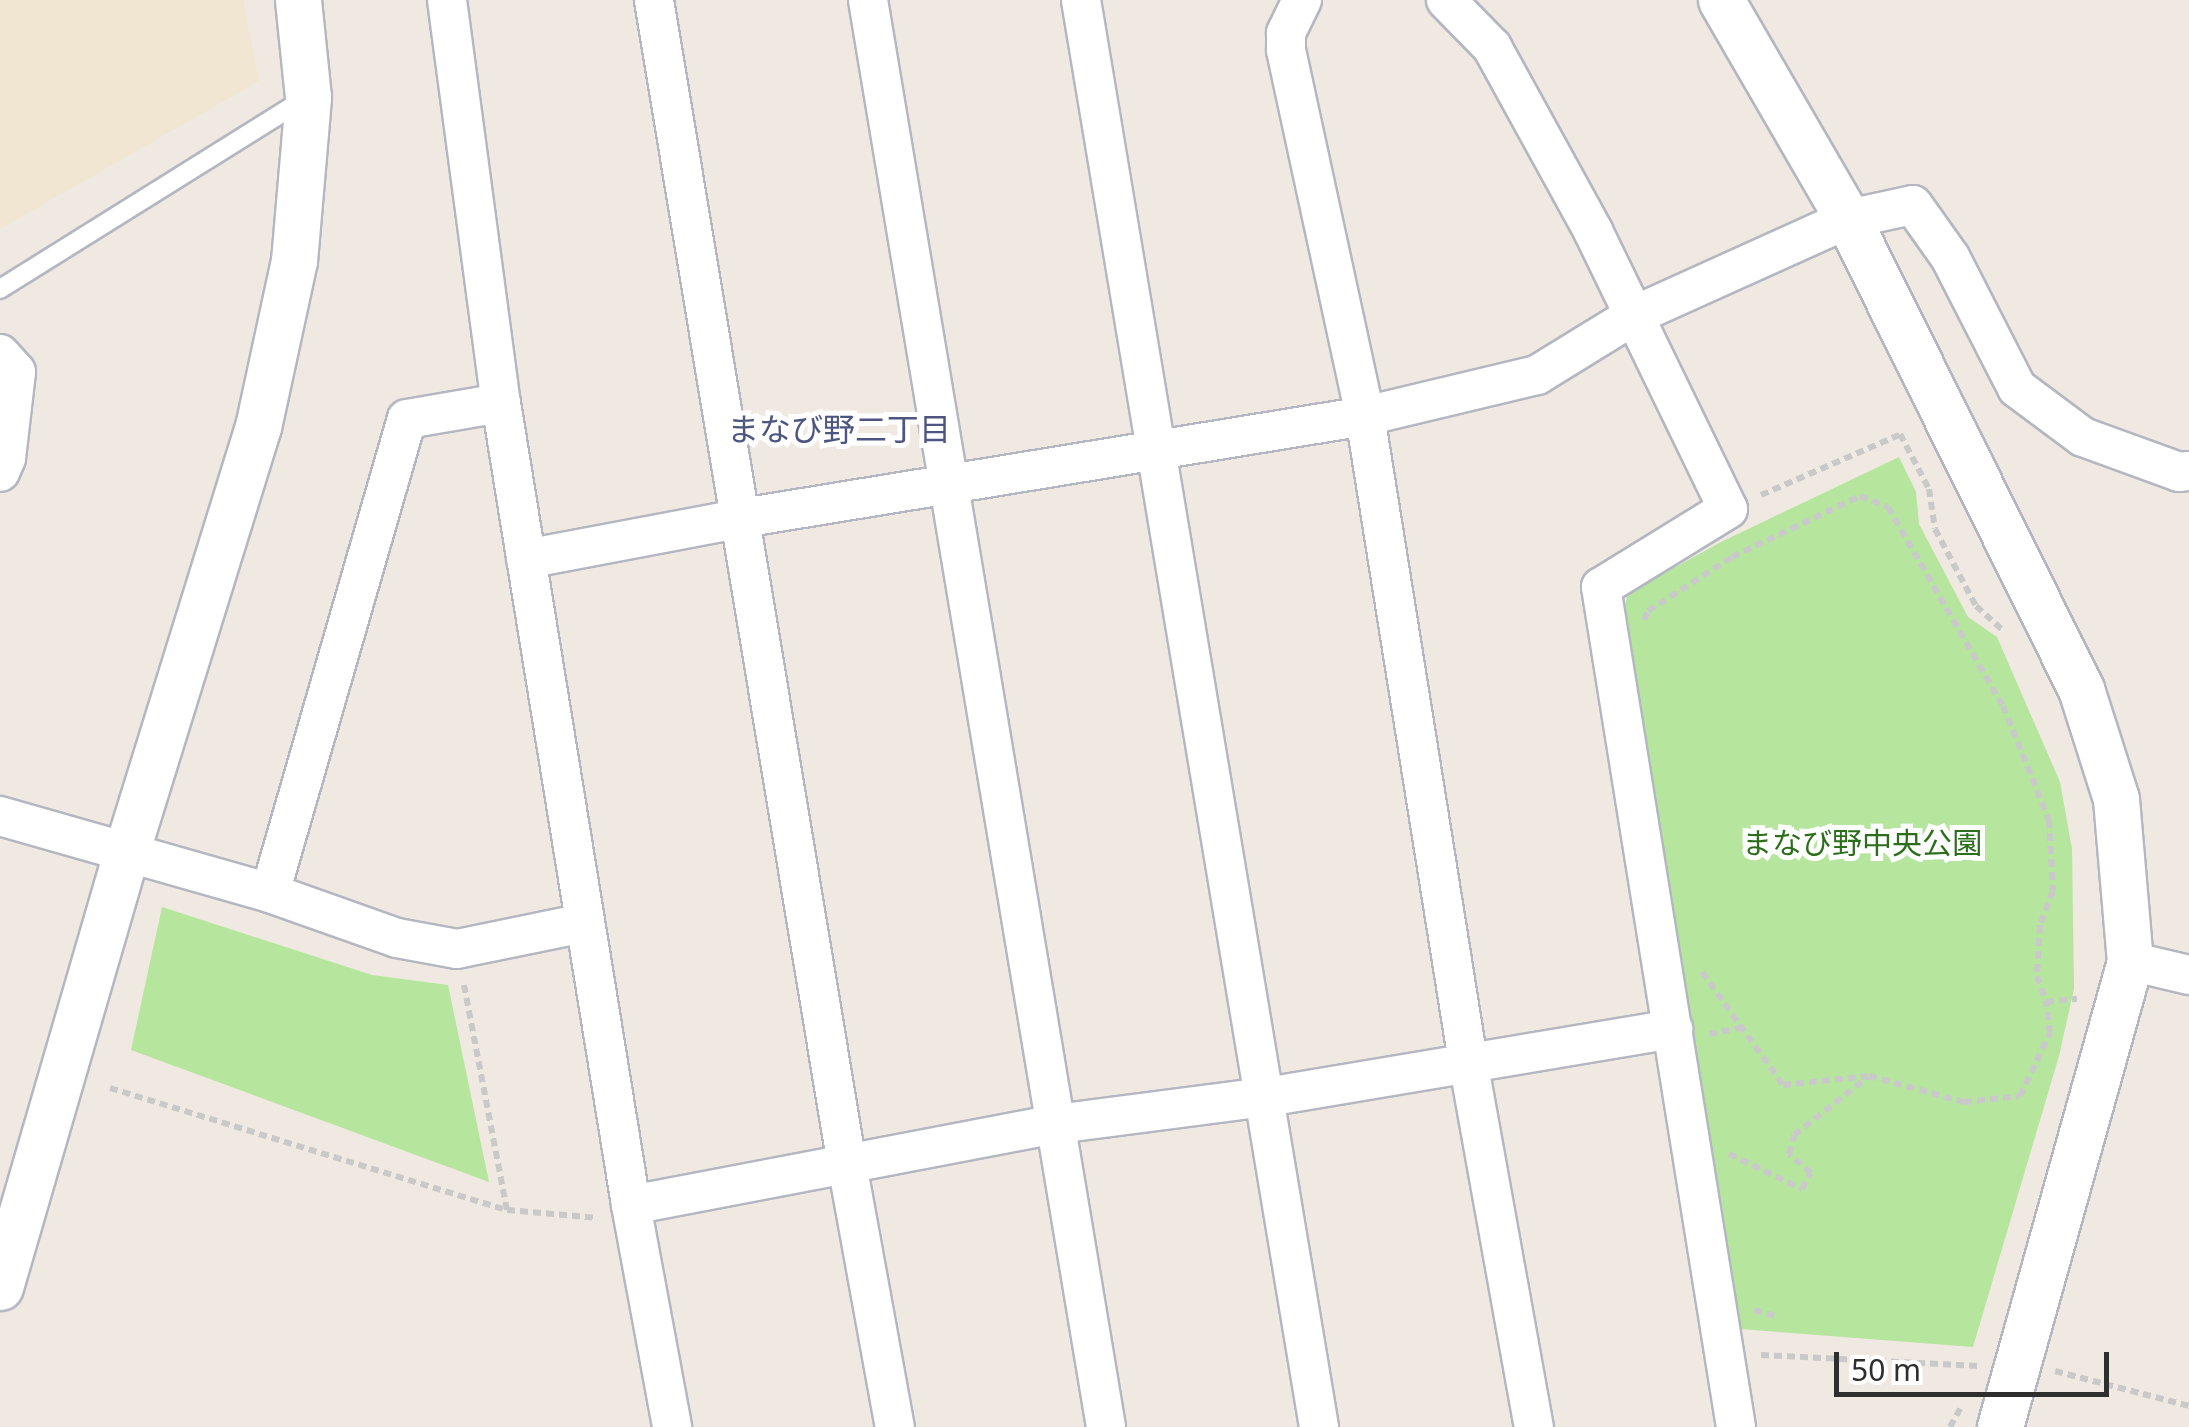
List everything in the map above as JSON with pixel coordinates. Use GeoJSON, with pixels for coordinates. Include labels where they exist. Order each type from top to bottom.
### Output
{"type":"FeatureCollection","features":[{"type":"Feature","properties":{"kind":"street"},"geometry":{"type":"LineString","coordinates":[[0,1288],[126,853],[258,427],[294,262],[308,97],[298,0]]}},
{"type":"Feature","properties":{"kind":"street"},"geometry":{"type":"LineString","coordinates":[[446,0],[501,403],[631,1205],[672,1427]]}},
{"type":"Feature","properties":{"kind":"street"},"geometry":{"type":"LineString","coordinates":[[654,0],[847,1164],[895,1427]]}},
{"type":"Feature","properties":{"kind":"street"},"geometry":{"type":"LineString","coordinates":[[868,0],[1106,1427]]}},
{"type":"Feature","properties":{"kind":"street"},"geometry":{"type":"LineString","coordinates":[[1081,0],[1320,1427]]}},
{"type":"Feature","properties":{"kind":"street"},"geometry":{"type":"LineString","coordinates":[[1302,0],[1286,33],[1286,50],[1365,416],[1468,1061],[1534,1427]]}},
{"type":"Feature","properties":{"kind":"street"},"geometry":{"type":"LineString","coordinates":[[1446,0],[1492,46],[1592,231],[1728,508],[1601,587],[1736,1427]]}},
{"type":"Feature","properties":{"kind":"street"},"geometry":{"type":"LineString","coordinates":[[1721,0],[1848,219],[2081,689],[2116,800],[2130,961],[2000,1427]]}},
{"type":"Feature","properties":{"kind":"street"},"geometry":{"type":"LineString","coordinates":[[526,559],[742,518],[1365,416],[1537,375],[1633,316],[1848,219],[1913,204],[1950,257],[2017,388],[2083,437],[2178,472],[2189,472]]}},
{"type":"Feature","properties":{"kind":"street"},"geometry":{"type":"LineString","coordinates":[[0,354],[16,372],[6,458],[0,472]]}},
{"type":"Feature","properties":{"kind":"street"},"geometry":{"type":"LineString","coordinates":[[270,893],[406,419],[501,403]]}},
{"type":"Feature","properties":{"kind":"street"},"geometry":{"type":"LineString","coordinates":[[0,816],[270,893],[397,938],[457,950],[584,922]]}},
{"type":"Feature","properties":{"kind":"street"},"geometry":{"type":"LineString","coordinates":[[2130,961],[2189,975]]}},
{"type":"Feature","properties":{"kind":"street"},"geometry":{"type":"LineString","coordinates":[[631,1205],[1057,1124],[1266,1097],[1672,1030]]}},
{"type":"Feature","properties":{"kind":"lane"},"geometry":{"type":"LineString","coordinates":[[0,289],[308,97]]}},
{"type":"Feature","properties":{"kind":"path"},"geometry":{"type":"LineString","coordinates":[[1728,508],[1900,434],[1941,410]]}},
{"type":"Feature","properties":{"kind":"path"},"geometry":{"type":"LineString","coordinates":[[1900,434],[1929,489],[1935,529],[1976,606],[2004,630],[2011,646]]}},
{"type":"Feature","properties":{"kind":"path"},"geometry":{"type":"LineString","coordinates":[[1641,627],[1648,611],[1732,557],[1860,496],[1888,507],[2002,706],[2049,820],[2053,891],[2040,925],[2037,976],[2050,1033],[2020,1096],[1964,1102],[1869,1076],[1783,1085],[1692,958]]}},
{"type":"Feature","properties":{"kind":"path"},"geometry":{"type":"LineString","coordinates":[[457,950],[507,1210]]}},
{"type":"Feature","properties":{"kind":"path"},"geometry":{"type":"LineString","coordinates":[[2079,1018],[2084,982]]}},
{"type":"Feature","properties":{"kind":"path"},"geometry":{"type":"LineString","coordinates":[[2046,1002],[2083,999]]}},
{"type":"Feature","properties":{"kind":"path"},"geometry":{"type":"LineString","coordinates":[[1719,1030],[1742,1028]]}},
{"type":"Feature","properties":{"kind":"path"},"geometry":{"type":"LineString","coordinates":[[1725,1138],[1729,1154],[1802,1189],[1811,1173],[1789,1154],[1794,1135],[1869,1076]]}},
{"type":"Feature","properties":{"kind":"path"},"geometry":{"type":"LineString","coordinates":[[110,1088],[507,1210],[604,1218],[631,1205]]}},
{"type":"Feature","properties":{"kind":"path"},"geometry":{"type":"LineString","coordinates":[[1725,1353],[1984,1366],[1976,1382]]}},
{"type":"Feature","properties":{"kind":"path"},"geometry":{"type":"LineString","coordinates":[[2019,1362],[2189,1406]]}},
{"type":"Feature","properties":{"kind":"path"},"geometry":{"type":"LineString","coordinates":[[1950,1427],[1967,1397]]}},
{"type":"Feature","properties":{"kind":"shaded area"},"geometry":{"type":"Polygon","coordinates":[[[0,0],[243,0],[259,81],[0,229],[0,0]]]}},
{"type":"Feature","properties":{"kind":"green space","name":"まなび野中央公園"},"geometry":{"type":"Polygon","coordinates":[[[1899,457],[1916,492],[1919,524],[1968,617],[1997,637],[2060,782],[2072,849],[2074,989],[2059,1056],[1973,1347],[1727,1328],[1716,1171],[1615,643],[1628,593],[1723,541],[1899,457]]]}},
{"type":"Feature","properties":{"kind":"green space"},"geometry":{"type":"Polygon","coordinates":[[[162,907],[372,975],[448,985],[489,1182],[131,1050],[162,907]]]}},
{"type":"Feature","properties":{"kind":"district","name":"まなび野二丁目"},"geometry":{"type":"Point","coordinates":[839,429]}}]}
